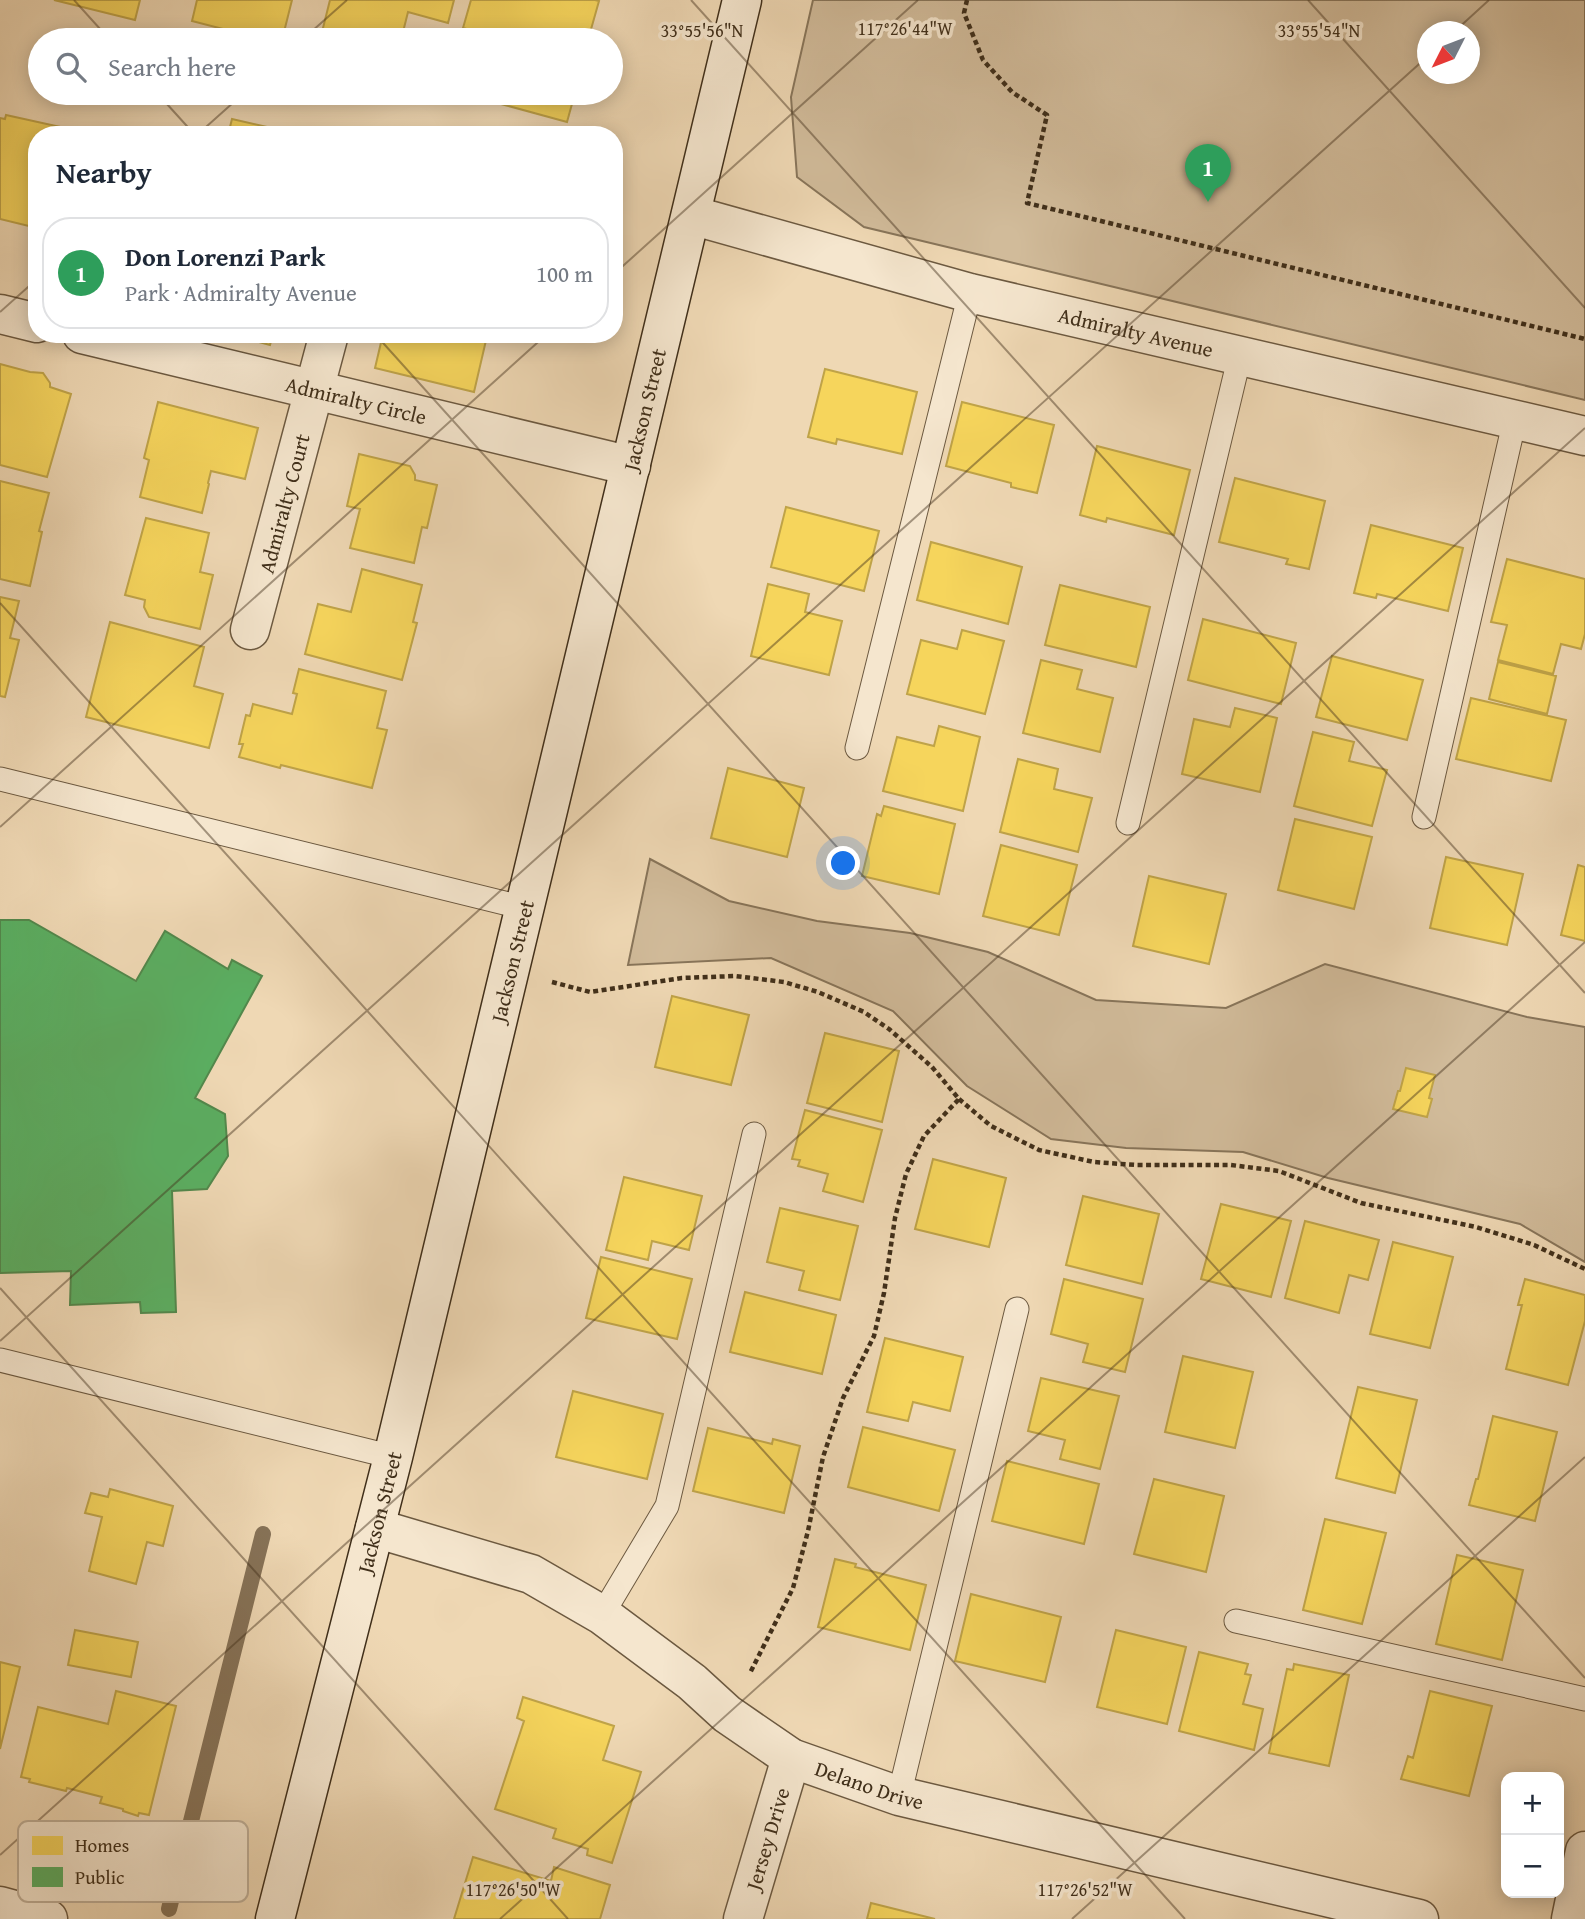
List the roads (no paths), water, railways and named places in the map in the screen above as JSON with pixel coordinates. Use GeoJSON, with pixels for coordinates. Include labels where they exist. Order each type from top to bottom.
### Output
{"type":"FeatureCollection","features":[{"type":"Feature","properties":{"kind":"street","name":"Jackson Street"},"geometry":{"type":"LineString","coordinates":[[275,1919],[393,1457],[742,0]]}},
{"type":"Feature","properties":{"kind":"street","name":"Admiralty Avenue"},"geometry":{"type":"LineString","coordinates":[[691,215],[970,293],[1585,436]]}},
{"type":"Feature","properties":{"kind":"street"},"geometry":{"type":"LineString","coordinates":[[0,314],[28,321]]}},
{"type":"Feature","properties":{"kind":"street","name":"Admiralty Circle"},"geometry":{"type":"LineString","coordinates":[[119,343],[631,466]]}},
{"type":"Feature","properties":{"kind":"street","name":"Admiralty Court"},"geometry":{"type":"LineString","coordinates":[[250,630],[326,343]]}},
{"type":"Feature","properties":{"kind":"street","name":"Delano Drive"},"geometry":{"type":"LineString","coordinates":[[375,1528],[531,1574],[603,1615],[692,1682],[727,1714],[791,1758],[899,1796],[1419,1919]]}},
{"type":"Feature","properties":{"kind":"street","name":"Jersey Drive"},"geometry":{"type":"LineString","coordinates":[[743,1919],[791,1758]]}},
{"type":"Feature","properties":{"kind":"street"},"geometry":{"type":"LineString","coordinates":[[1571,1919],[1585,1852]]}},
{"type":"Feature","properties":{"kind":"street"},"geometry":{"type":"LineString","coordinates":[[0,1906],[48,1919]]}},
{"type":"Feature","properties":{"kind":"lane"},"geometry":{"type":"LineString","coordinates":[[857,748],[970,293]]}},
{"type":"Feature","properties":{"kind":"lane"},"geometry":{"type":"LineString","coordinates":[[1128,823],[1240,355]]}},
{"type":"Feature","properties":{"kind":"lane"},"geometry":{"type":"LineString","coordinates":[[1424,817],[1514,419]]}},
{"type":"Feature","properties":{"kind":"lane"},"geometry":{"type":"LineString","coordinates":[[0,779],[525,908]]}},
{"type":"Feature","properties":{"kind":"lane"},"geometry":{"type":"LineString","coordinates":[[603,1615],[667,1506],[754,1134]]}},
{"type":"Feature","properties":{"kind":"lane"},"geometry":{"type":"LineString","coordinates":[[899,1796],[1017,1309]]}},
{"type":"Feature","properties":{"kind":"lane"},"geometry":{"type":"LineString","coordinates":[[0,1360],[393,1457]]}},
{"type":"Feature","properties":{"kind":"lane"},"geometry":{"type":"LineString","coordinates":[[1236,1621],[1585,1699]]}},
{"type":"Feature","properties":{"kind":"waterway"},"geometry":{"type":"LineString","coordinates":[[191,1821],[263,1534]]}},
{"type":"Feature","properties":{"kind":"waterway"},"geometry":{"type":"LineString","coordinates":[[169,1909],[171,1902]]}},
{"type":"Feature","properties":{"kind":"place","name":"Don Lorenzi Park"},"geometry":{"type":"Point","coordinates":[1208,202]}}]}
